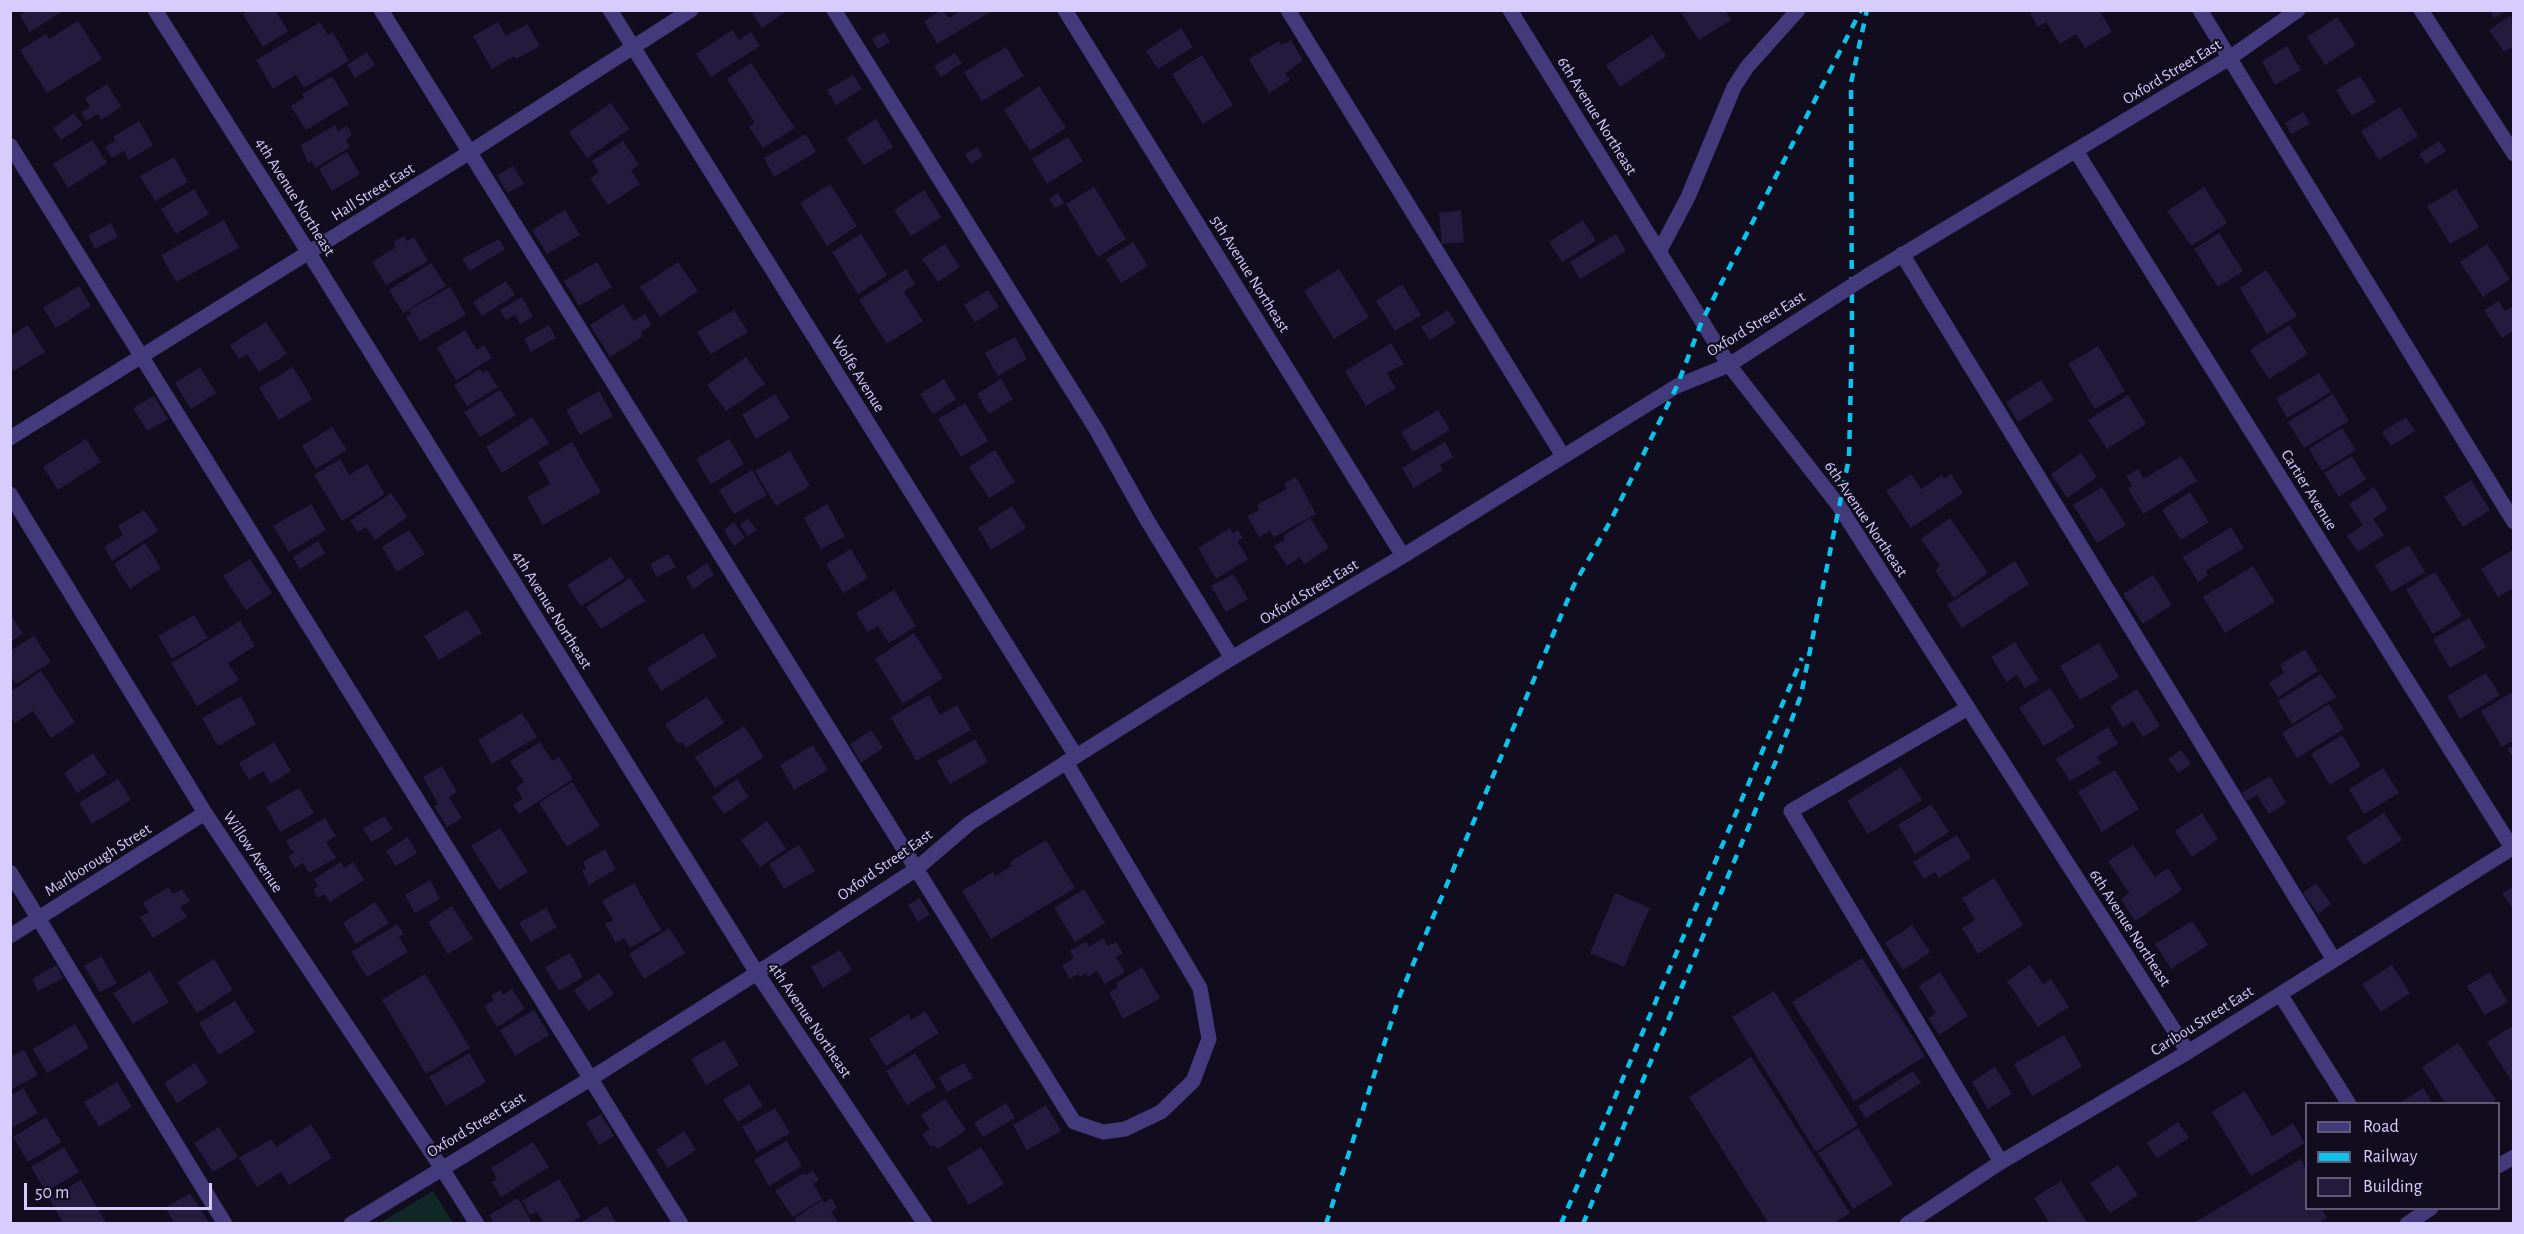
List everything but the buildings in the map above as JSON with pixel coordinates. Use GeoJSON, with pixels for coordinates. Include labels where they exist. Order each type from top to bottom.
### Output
{"type":"FeatureCollection","features":[{"type":"Feature","properties":{"kind":"street","name":"4th Avenue Northeast"},"geometry":{"type":"LineString","coordinates":[[155,10],[757,973],[925,1224]]}},
{"type":"Feature","properties":{"kind":"street","name":"Wolfe Avenue"},"geometry":{"type":"LineString","coordinates":[[381,10],[1074,1122],[1103,1132],[1125,1129],[1161,1112],[1193,1081],[1209,1039],[1200,988],[1071,759],[610,10]]}},
{"type":"Feature","properties":{"kind":"street","name":"Hall Street East"},"geometry":{"type":"LineString","coordinates":[[10,438],[470,152],[691,10]]}},
{"type":"Feature","properties":{"kind":"street"},"geometry":{"type":"LineString","coordinates":[[834,10],[1090,419],[1147,520],[1232,658]]}},
{"type":"Feature","properties":{"kind":"street","name":"5th Avenue Northeast"},"geometry":{"type":"LineString","coordinates":[[1065,10],[1403,556]]}},
{"type":"Feature","properties":{"kind":"street"},"geometry":{"type":"LineString","coordinates":[[1287,10],[1563,456]]}},
{"type":"Feature","properties":{"kind":"street","name":"6th Avenue Northeast"},"geometry":{"type":"LineString","coordinates":[[1510,10],[1729,365],[1839,506],[2188,1052]]}},
{"type":"Feature","properties":{"kind":"street"},"geometry":{"type":"LineString","coordinates":[[1659,252],[1688,197],[1734,87],[1748,67],[1798,10]]}},
{"type":"Feature","properties":{"kind":"street"},"geometry":{"type":"LineString","coordinates":[[2200,10],[2231,57],[2514,522]]}},
{"type":"Feature","properties":{"kind":"street","name":"Oxford Street East"},"geometry":{"type":"LineString","coordinates":[[351,1224],[441,1167],[590,1079],[757,973],[915,870],[970,823],[1232,658],[1403,556],[1677,386],[1729,365],[1902,254],[2231,57],[2298,10]]}},
{"type":"Feature","properties":{"kind":"street"},"geometry":{"type":"LineString","coordinates":[[2421,10],[2514,154]]}},
{"type":"Feature","properties":{"kind":"street"},"geometry":{"type":"LineString","coordinates":[[10,145],[681,1224]]}},
{"type":"Feature","properties":{"kind":"street","name":"Cartier Avenue"},"geometry":{"type":"LineString","coordinates":[[2076,151],[2513,848]]}},
{"type":"Feature","properties":{"kind":"street"},"geometry":{"type":"LineString","coordinates":[[1902,254],[2334,960]]}},
{"type":"Feature","properties":{"kind":"street","name":"Willow Avenue"},"geometry":{"type":"LineString","coordinates":[[10,494],[205,813],[477,1224]]}},
{"type":"Feature","properties":{"kind":"street"},"geometry":{"type":"LineString","coordinates":[[1968,708],[1791,812],[2001,1162]]}},
{"type":"Feature","properties":{"kind":"street","name":"Marlborough Street"},"geometry":{"type":"LineString","coordinates":[[10,936],[205,813]]}},
{"type":"Feature","properties":{"kind":"street","name":"Caribou Street East"},"geometry":{"type":"LineString","coordinates":[[1907,1224],[2001,1162],[2188,1052],[2513,848]]}},
{"type":"Feature","properties":{"kind":"street"},"geometry":{"type":"LineString","coordinates":[[10,872],[225,1224]]}},
{"type":"Feature","properties":{"kind":"street"},"geometry":{"type":"LineString","coordinates":[[2280,994],[2348,1102]]}},
{"type":"Feature","properties":{"kind":"street"},"geometry":{"type":"LineString","coordinates":[[2500,1165],[2514,1157]]}},
{"type":"Feature","properties":{"kind":"green space"},"geometry":{"type":"Polygon","coordinates":[[[433,1191],[453,1223],[380,1223],[433,1191]]]}},
{"type":"Feature","properties":{"kind":"railway"},"geometry":{"type":"LineString","coordinates":[[1326,1224],[1400,995],[1574,585],[1610,522],[1677,386],[1702,321],[1861,10]]}},
{"type":"Feature","properties":{"kind":"railway"},"geometry":{"type":"LineString","coordinates":[[1583,1224],[1776,761],[1801,695],[1849,458],[1852,337],[1851,83],[1867,10]]}},
{"type":"Feature","properties":{"kind":"railway"},"geometry":{"type":"LineString","coordinates":[[1561,1224],[1802,658]]}}]}
